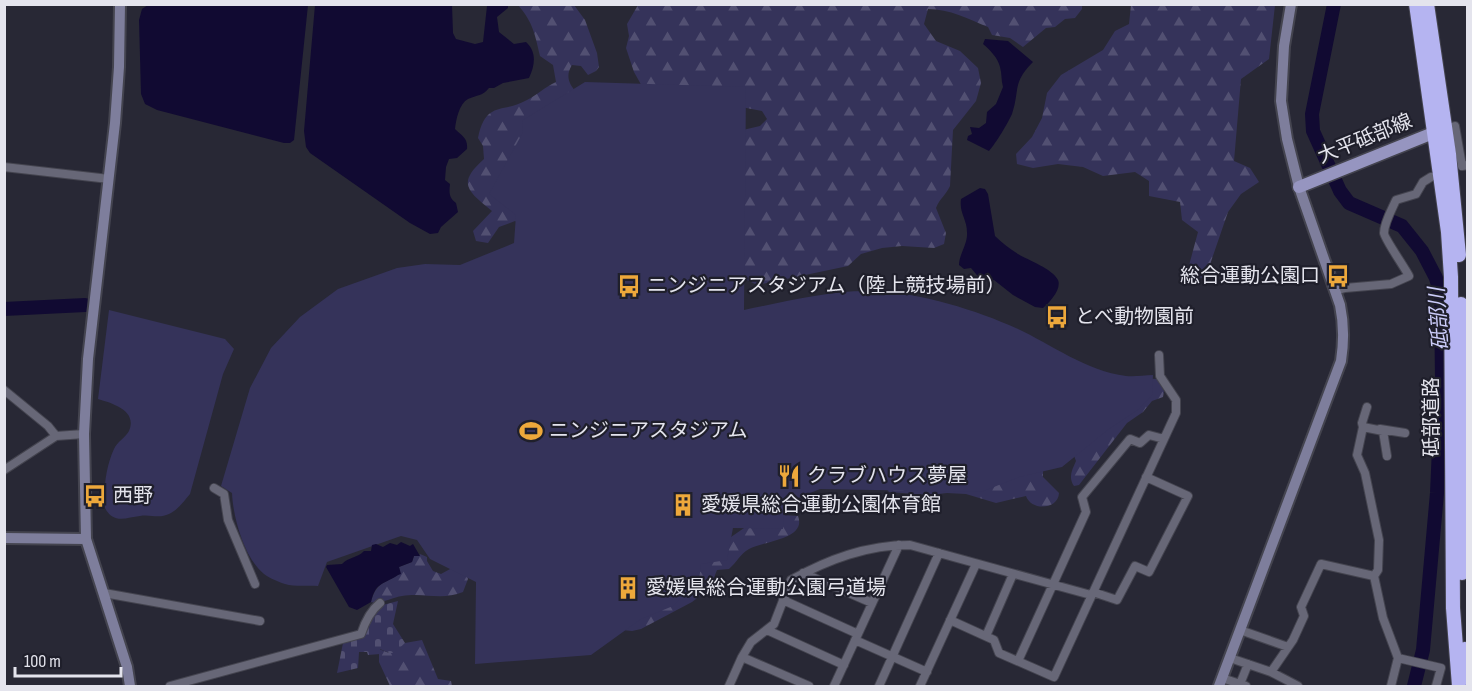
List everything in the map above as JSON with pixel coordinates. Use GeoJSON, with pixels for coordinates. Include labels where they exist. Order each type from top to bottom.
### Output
{"type":"FeatureCollection","features":[{"type":"Feature","properties":{"kind":"highway","name":"砥部道路"},"geometry":{"type":"LineString","coordinates":[[1416,4],[1439,131],[1454,196],[1460,277],[1462,603],[1467,677]]}},
{"type":"Feature","properties":{"kind":"highway","name":"砥部道路"},"geometry":{"type":"LineString","coordinates":[[1427,4],[1451,277],[1453,608],[1459,687]]}},
{"type":"Feature","properties":{"kind":"main road","name":"大平砥部線"},"geometry":{"type":"LineString","coordinates":[[1299,187],[1439,131]]}},
{"type":"Feature","properties":{"kind":"street"},"geometry":{"type":"LineString","coordinates":[[120,4],[119,67],[109,179],[88,359],[84,434],[86,536],[127,667],[130,687]]}},
{"type":"Feature","properties":{"kind":"street"},"geometry":{"type":"LineString","coordinates":[[1248,664],[1243,685],[1221,682],[1341,361],[1343,347],[1343,319],[1299,187],[1287,139],[1281,101],[1284,46],[1291,4]]}},
{"type":"Feature","properties":{"kind":"street"},"geometry":{"type":"LineString","coordinates":[[1439,131],[1455,126],[1462,166]]}},
{"type":"Feature","properties":{"kind":"street"},"geometry":{"type":"LineString","coordinates":[[4,166],[109,179]]}},
{"type":"Feature","properties":{"kind":"street"},"geometry":{"type":"LineString","coordinates":[[1335,291],[1390,284],[1409,276],[1397,253],[1385,237],[1384,231],[1396,200],[1416,194],[1423,182],[1431,177]]}},
{"type":"Feature","properties":{"kind":"street"},"geometry":{"type":"LineString","coordinates":[[950,620],[994,640],[999,653],[1054,677],[1174,420],[1177,406],[1173,395],[1160,376],[1159,356]]}},
{"type":"Feature","properties":{"kind":"street"},"geometry":{"type":"LineString","coordinates":[[4,390],[48,426],[56,436]]}},
{"type":"Feature","properties":{"kind":"street"},"geometry":{"type":"LineString","coordinates":[[1367,407],[1357,455],[1365,473],[1379,540],[1378,570],[1374,576],[1383,618],[1399,658],[1391,687]]}},
{"type":"Feature","properties":{"kind":"street"},"geometry":{"type":"LineString","coordinates":[[1363,427],[1405,433]]}},
{"type":"Feature","properties":{"kind":"street"},"geometry":{"type":"LineString","coordinates":[[1380,429],[1385,436],[1387,456]]}},
{"type":"Feature","properties":{"kind":"street"},"geometry":{"type":"LineString","coordinates":[[4,470],[56,436],[84,434]]}},
{"type":"Feature","properties":{"kind":"street"},"geometry":{"type":"LineString","coordinates":[[1018,661],[1086,512],[1082,497],[1130,439],[1140,443],[1149,435],[1164,439]]}},
{"type":"Feature","properties":{"kind":"street"},"geometry":{"type":"LineString","coordinates":[[729,687],[751,642],[774,624],[791,580],[836,558],[887,545],[910,545],[1053,585],[1117,600],[1135,566],[1149,572],[1188,496],[1146,477]]}},
{"type":"Feature","properties":{"kind":"street"},"geometry":{"type":"LineString","coordinates":[[214,488],[224,494],[228,520],[255,584]]}},
{"type":"Feature","properties":{"kind":"street"},"geometry":{"type":"LineString","coordinates":[[4,538],[86,536]]}},
{"type":"Feature","properties":{"kind":"street"},"geometry":{"type":"LineString","coordinates":[[834,687],[899,545]]}},
{"type":"Feature","properties":{"kind":"street"},"geometry":{"type":"LineString","coordinates":[[879,687],[939,553]]}},
{"type":"Feature","properties":{"kind":"street"},"geometry":{"type":"LineString","coordinates":[[920,687],[976,564]]}},
{"type":"Feature","properties":{"kind":"street"},"geometry":{"type":"LineString","coordinates":[[1271,672],[1304,616],[1301,607],[1321,564],[1374,576]]}},
{"type":"Feature","properties":{"kind":"street"},"geometry":{"type":"LineString","coordinates":[[803,573],[872,603]]}},
{"type":"Feature","properties":{"kind":"street"},"geometry":{"type":"LineString","coordinates":[[986,636],[1013,574]]}},
{"type":"Feature","properties":{"kind":"street"},"geometry":{"type":"LineString","coordinates":[[104,593],[260,621]]}},
{"type":"Feature","properties":{"kind":"street"},"geometry":{"type":"LineString","coordinates":[[783,600],[892,657],[927,672]]}},
{"type":"Feature","properties":{"kind":"street"},"geometry":{"type":"LineString","coordinates":[[170,687],[361,634],[364,623],[373,608],[380,603]]}},
{"type":"Feature","properties":{"kind":"street"},"geometry":{"type":"LineString","coordinates":[[766,630],[844,665]]}},
{"type":"Feature","properties":{"kind":"street"},"geometry":{"type":"LineString","coordinates":[[1240,630],[1287,647]]}},
{"type":"Feature","properties":{"kind":"street"},"geometry":{"type":"LineString","coordinates":[[742,657],[809,687]]}},
{"type":"Feature","properties":{"kind":"street"},"geometry":{"type":"LineString","coordinates":[[1230,658],[1271,672],[1298,687]]}},
{"type":"Feature","properties":{"kind":"street"},"geometry":{"type":"LineString","coordinates":[[1399,658],[1441,668],[1436,687]]}},
{"type":"Feature","properties":{"kind":"green space"},"geometry":{"type":"Polygon","coordinates":[[[518,5],[574,5],[585,20],[597,53],[599,67],[596,71],[588,75],[581,66],[572,65],[568,76],[577,93],[558,246],[515,221],[499,227],[488,243],[476,241],[473,231],[492,211],[468,187],[470,175],[484,159],[483,146],[478,138],[481,126],[490,113],[527,100],[556,82],[553,65],[540,56],[530,23],[518,5]]]}},
{"type":"Feature","properties":{"kind":"green space"},"geometry":{"type":"Polygon","coordinates":[[[638,5],[1082,5],[1082,9],[1075,18],[1065,19],[1055,27],[1046,28],[1023,47],[1010,38],[992,35],[988,27],[966,18],[928,9],[924,24],[936,41],[960,51],[978,68],[981,83],[976,101],[953,130],[950,186],[936,208],[946,233],[944,244],[934,248],[902,246],[882,248],[861,254],[848,266],[757,285],[741,277],[743,130],[760,126],[767,119],[762,111],[643,88],[634,72],[626,48],[629,36],[627,24],[638,5]]]}},
{"type":"Feature","properties":{"kind":"green space"},"geometry":{"type":"Polygon","coordinates":[[[1131,5],[1275,5],[1269,59],[1241,79],[1234,161],[1250,168],[1259,182],[1241,194],[1228,212],[1205,279],[1187,273],[1198,232],[1182,220],[1180,202],[1149,196],[1149,181],[1135,172],[1103,176],[1083,167],[1058,164],[1033,168],[1017,164],[1016,154],[1032,137],[1042,118],[1047,93],[1061,75],[1103,50],[1115,31],[1129,24],[1131,5]]]}},
{"type":"Feature","properties":{"kind":"green space"},"geometry":{"type":"Polygon","coordinates":[[[585,82],[746,87],[744,310],[852,291],[921,297],[957,306],[1009,325],[1095,368],[1126,376],[1153,375],[1152,395],[1139,409],[1109,429],[1062,467],[1019,477],[981,492],[820,489],[784,504],[783,529],[733,528],[727,560],[701,564],[699,580],[673,606],[641,619],[591,655],[475,664],[476,582],[430,559],[417,540],[401,536],[327,562],[318,586],[289,585],[266,575],[257,567],[245,548],[237,525],[232,493],[221,486],[250,388],[271,348],[300,317],[338,289],[397,268],[425,264],[460,265],[514,243],[516,215],[489,194],[522,134],[523,120],[585,82]]]}},
{"type":"Feature","properties":{"kind":"green space"},"geometry":{"type":"Polygon","coordinates":[[[109,310],[225,339],[234,349],[223,374],[190,494],[178,508],[165,515],[117,518],[112,517],[105,508],[105,486],[111,456],[115,447],[129,431],[131,424],[127,413],[122,409],[98,399],[109,310]]]}},
{"type":"Feature","properties":{"kind":"green space"},"geometry":{"type":"Polygon","coordinates":[[[1044,373],[1157,379],[1164,391],[1163,397],[1152,401],[1143,412],[1127,423],[1079,485],[1074,486],[1071,480],[1076,461],[1072,450],[1043,470],[1043,477],[1059,493],[1058,499],[1049,505],[1038,506],[1029,501],[1026,496],[996,503],[966,494],[929,495],[889,492],[886,488],[1044,373]]]}},
{"type":"Feature","properties":{"kind":"green space"},"geometry":{"type":"Polygon","coordinates":[[[783,515],[798,516],[799,524],[796,530],[782,538],[749,549],[729,569],[717,570],[711,585],[692,602],[641,629],[622,630],[692,560],[721,544],[757,519],[779,520],[783,515]]]}},
{"type":"Feature","properties":{"kind":"green space"},"geometry":{"type":"Polygon","coordinates":[[[420,554],[427,557],[433,571],[441,574],[452,568],[466,573],[468,579],[463,592],[447,596],[410,595],[371,602],[378,587],[398,575],[399,567],[412,562],[414,556],[420,554]]]}},
{"type":"Feature","properties":{"kind":"green space"},"geometry":{"type":"Polygon","coordinates":[[[398,601],[393,624],[405,643],[394,653],[380,649],[380,654],[368,655],[367,652],[359,652],[358,668],[337,673],[343,643],[362,637],[368,621],[379,606],[398,601]]]}},
{"type":"Feature","properties":{"kind":"green space"},"geometry":{"type":"Polygon","coordinates":[[[422,640],[438,679],[451,681],[452,686],[390,686],[379,662],[379,649],[389,653],[405,643],[422,640]]]}},
{"type":"Feature","properties":{"kind":"shaded area"},"geometry":{"type":"Polygon","coordinates":[[[148,5],[308,5],[294,140],[284,143],[157,110],[145,104],[141,94],[139,20],[142,9],[148,5]]]}},
{"type":"Feature","properties":{"kind":"shaded area"},"geometry":{"type":"Polygon","coordinates":[[[315,5],[452,5],[453,33],[456,39],[475,44],[483,42],[487,6],[508,5],[508,8],[497,17],[499,32],[514,44],[526,42],[530,46],[534,59],[533,68],[529,78],[489,88],[482,94],[465,101],[460,108],[455,129],[465,140],[467,149],[457,158],[449,159],[445,180],[450,184],[450,195],[456,203],[458,212],[441,227],[438,233],[430,234],[410,223],[310,153],[306,147],[304,131],[315,5]]]}},
{"type":"Feature","properties":{"kind":"shaded area"},"geometry":{"type":"Polygon","coordinates":[[[985,39],[1008,41],[1033,62],[1019,81],[1012,114],[989,151],[967,140],[972,134],[970,127],[979,128],[986,123],[987,112],[996,104],[1003,87],[999,64],[983,44],[985,39]]]}},
{"type":"Feature","properties":{"kind":"shaded area"},"geometry":{"type":"Polygon","coordinates":[[[980,188],[985,189],[988,194],[995,236],[1015,252],[1051,272],[1058,280],[1057,291],[1043,308],[1035,307],[1013,295],[994,280],[981,280],[971,268],[964,269],[959,265],[967,236],[961,199],[980,188]]]}},
{"type":"Feature","properties":{"kind":"shaded area"},"geometry":{"type":"Polygon","coordinates":[[[401,542],[410,546],[413,544],[420,556],[414,556],[412,562],[399,567],[401,574],[377,588],[371,602],[357,610],[349,607],[326,567],[327,565],[342,564],[364,551],[371,551],[372,545],[383,547],[390,543],[397,545],[401,542]]]}},
{"type":"Feature","properties":{"kind":"waterway","name":"砥部川"},"geometry":{"type":"LineString","coordinates":[[1334,4],[1312,114],[1313,131],[1340,191],[1349,203],[1402,226],[1422,251],[1436,278],[1441,297],[1442,380],[1437,493],[1423,650],[1414,686]]}},
{"type":"Feature","properties":{"kind":"waterway"},"geometry":{"type":"LineString","coordinates":[[4,309],[85,305]]}},
{"type":"Feature","properties":{"kind":"place","name":"総合運動公園口"},"geometry":{"type":"Point","coordinates":[1338,276]}},
{"type":"Feature","properties":{"kind":"place","name":"ニンジニアスタジアム（陸上競技場前）"},"geometry":{"type":"Point","coordinates":[629,286]}},
{"type":"Feature","properties":{"kind":"place","name":"とべ動物園前"},"geometry":{"type":"Point","coordinates":[1057,317]}},
{"type":"Feature","properties":{"kind":"place","name":"ニンジニアスタジアム"},"geometry":{"type":"Point","coordinates":[531,431]}},
{"type":"Feature","properties":{"kind":"place","name":"クラブハウス夢屋"},"geometry":{"type":"Point","coordinates":[789,476]}},
{"type":"Feature","properties":{"kind":"place","name":"西野"},"geometry":{"type":"Point","coordinates":[95,496]}},
{"type":"Feature","properties":{"kind":"place","name":"愛媛県総合運動公園体育館"},"geometry":{"type":"Point","coordinates":[683,505]}},
{"type":"Feature","properties":{"kind":"place","name":"愛媛県総合運動公園弓道場"},"geometry":{"type":"Point","coordinates":[628,588]}}]}
